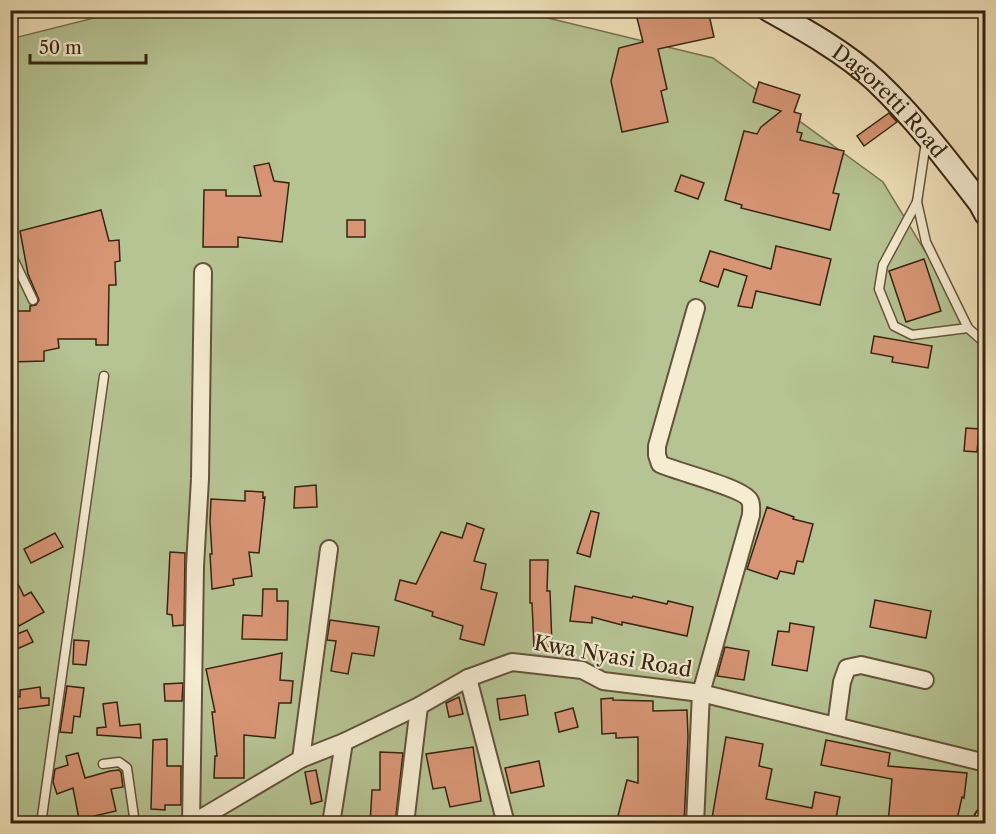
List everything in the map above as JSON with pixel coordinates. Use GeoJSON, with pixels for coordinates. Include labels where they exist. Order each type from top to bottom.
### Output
{"type":"FeatureCollection","features":[{"type":"Feature","properties":{"kind":"main road","name":"Dagoretti Road"},"geometry":{"type":"LineString","coordinates":[[769,10],[812,34],[874,80],[927,135],[986,214]]}},
{"type":"Feature","properties":{"kind":"street"},"geometry":{"type":"LineString","coordinates":[[191,824],[203,273]]}},
{"type":"Feature","properties":{"kind":"street"},"geometry":{"type":"LineString","coordinates":[[695,824],[701,693],[752,506],[750,499],[740,492],[671,469],[660,464],[657,455],[657,446],[696,308]]}},
{"type":"Feature","properties":{"kind":"street"},"geometry":{"type":"LineString","coordinates":[[301,759],[330,549]]}},
{"type":"Feature","properties":{"kind":"street","name":"Kwa Nyasi Road"},"geometry":{"type":"LineString","coordinates":[[191,824],[301,759],[344,742],[419,706],[468,678],[512,662],[582,670],[603,681],[701,693],[986,762]]}},
{"type":"Feature","properties":{"kind":"street"},"geometry":{"type":"LineString","coordinates":[[836,726],[842,682],[847,668],[861,665],[925,680]]}},
{"type":"Feature","properties":{"kind":"street"},"geometry":{"type":"LineString","coordinates":[[468,678],[506,824]]}},
{"type":"Feature","properties":{"kind":"street"},"geometry":{"type":"LineString","coordinates":[[405,824],[419,706]]}},
{"type":"Feature","properties":{"kind":"street"},"geometry":{"type":"LineString","coordinates":[[331,824],[344,742]]}},
{"type":"Feature","properties":{"kind":"lane"},"geometry":{"type":"LineString","coordinates":[[927,135],[917,202],[883,265],[879,289],[894,326],[912,335],[968,328]]}},
{"type":"Feature","properties":{"kind":"lane"},"geometry":{"type":"LineString","coordinates":[[917,202],[926,242],[968,328],[986,344]]}},
{"type":"Feature","properties":{"kind":"lane"},"geometry":{"type":"LineString","coordinates":[[10,252],[33,300]]}},
{"type":"Feature","properties":{"kind":"lane"},"geometry":{"type":"LineString","coordinates":[[41,824],[104,376]]}},
{"type":"Feature","properties":{"kind":"lane"},"geometry":{"type":"LineString","coordinates":[[103,764],[119,762],[127,768],[135,824]]}},
{"type":"Feature","properties":{"kind":"green space"},"geometry":{"type":"Polygon","coordinates":[[[122,11],[519,11],[713,58],[883,182],[985,350],[985,823],[11,823],[10,39],[122,11]]]}},
{"type":"Feature","properties":{"kind":"building"},"geometry":{"type":"Polygon","coordinates":[[[635,10],[708,10],[714,37],[658,49],[667,89],[661,91],[668,122],[622,132],[611,81],[619,48],[643,42],[635,10]]]}},
{"type":"Feature","properties":{"kind":"building"},"geometry":{"type":"Polygon","coordinates":[[[759,82],[800,95],[794,112],[801,114],[797,132],[802,133],[800,140],[844,151],[833,193],[839,194],[830,230],[741,208],[742,205],[725,200],[744,131],[757,134],[761,127],[781,111],[753,102],[759,82]]]}},
{"type":"Feature","properties":{"kind":"building"},"geometry":{"type":"Polygon","coordinates":[[[889,113],[897,122],[864,146],[857,136],[889,113]]]}},
{"type":"Feature","properties":{"kind":"building"},"geometry":{"type":"Polygon","coordinates":[[[269,163],[274,181],[289,183],[282,242],[238,237],[238,247],[203,247],[204,190],[226,190],[226,196],[261,196],[254,166],[269,163]]]}},
{"type":"Feature","properties":{"kind":"building"},"geometry":{"type":"Polygon","coordinates":[[[681,175],[704,183],[698,199],[675,191],[681,175]]]}},
{"type":"Feature","properties":{"kind":"building"},"geometry":{"type":"Polygon","coordinates":[[[101,210],[109,241],[119,240],[120,261],[115,262],[116,285],[109,285],[108,345],[96,345],[96,339],[58,339],[59,348],[44,351],[44,361],[10,362],[10,311],[30,311],[30,306],[36,305],[39,300],[28,274],[20,231],[101,210]]]}},
{"type":"Feature","properties":{"kind":"building"},"geometry":{"type":"Polygon","coordinates":[[[347,220],[365,220],[365,237],[347,237],[347,220]]]}},
{"type":"Feature","properties":{"kind":"building"},"geometry":{"type":"Polygon","coordinates":[[[776,246],[831,259],[820,305],[756,291],[752,308],[738,306],[747,276],[724,269],[718,287],[700,281],[710,251],[771,269],[776,246]]]}},
{"type":"Feature","properties":{"kind":"building"},"geometry":{"type":"Polygon","coordinates":[[[924,259],[941,311],[906,322],[889,271],[924,259]]]}},
{"type":"Feature","properties":{"kind":"building"},"geometry":{"type":"Polygon","coordinates":[[[874,336],[932,346],[928,368],[892,362],[893,357],[871,353],[874,336]]]}},
{"type":"Feature","properties":{"kind":"building"},"geometry":{"type":"Polygon","coordinates":[[[966,428],[979,429],[977,452],[964,451],[966,428]]]}},
{"type":"Feature","properties":{"kind":"building"},"geometry":{"type":"Polygon","coordinates":[[[316,485],[317,507],[294,508],[295,487],[316,485]]]}},
{"type":"Feature","properties":{"kind":"building"},"geometry":{"type":"Polygon","coordinates":[[[245,491],[263,492],[263,498],[265,497],[259,553],[249,552],[252,576],[233,579],[234,585],[212,589],[211,499],[245,501],[245,491]]]}},
{"type":"Feature","properties":{"kind":"building"},"geometry":{"type":"Polygon","coordinates":[[[767,507],[794,517],[793,519],[813,524],[803,562],[797,561],[794,574],[780,571],[777,579],[747,569],[767,507]]]}},
{"type":"Feature","properties":{"kind":"building"},"geometry":{"type":"Polygon","coordinates":[[[591,511],[599,513],[590,557],[577,553],[591,511]]]}},
{"type":"Feature","properties":{"kind":"building"},"geometry":{"type":"Polygon","coordinates":[[[467,523],[484,529],[474,561],[486,564],[481,589],[497,593],[484,645],[460,639],[463,626],[432,616],[433,612],[395,600],[400,580],[416,584],[441,532],[462,538],[467,523]]]}},
{"type":"Feature","properties":{"kind":"building"},"geometry":{"type":"Polygon","coordinates":[[[55,533],[63,547],[31,563],[24,549],[55,533]]]}},
{"type":"Feature","properties":{"kind":"building"},"geometry":{"type":"Polygon","coordinates":[[[170,552],[185,553],[184,625],[173,626],[172,615],[167,614],[170,552]]]}},
{"type":"Feature","properties":{"kind":"building"},"geometry":{"type":"Polygon","coordinates":[[[530,560],[548,560],[547,591],[550,591],[552,646],[534,648],[532,603],[530,603],[530,560]]]}},
{"type":"Feature","properties":{"kind":"building"},"geometry":{"type":"Polygon","coordinates":[[[10,568],[24,596],[31,592],[44,612],[19,626],[10,612],[10,568]]]}},
{"type":"Feature","properties":{"kind":"building"},"geometry":{"type":"Polygon","coordinates":[[[575,586],[632,598],[633,596],[667,604],[668,601],[693,607],[687,636],[622,622],[622,625],[592,617],[592,623],[570,621],[575,586]]]}},
{"type":"Feature","properties":{"kind":"building"},"geometry":{"type":"Polygon","coordinates":[[[263,589],[277,589],[277,601],[288,601],[287,640],[242,639],[243,615],[262,616],[263,589]]]}},
{"type":"Feature","properties":{"kind":"building"},"geometry":{"type":"Polygon","coordinates":[[[875,600],[931,611],[926,638],[870,627],[875,600]]]}},
{"type":"Feature","properties":{"kind":"building"},"geometry":{"type":"Polygon","coordinates":[[[330,620],[379,627],[374,656],[352,653],[348,674],[331,671],[336,641],[327,640],[330,620]]]}},
{"type":"Feature","properties":{"kind":"building"},"geometry":{"type":"Polygon","coordinates":[[[790,623],[814,627],[807,671],[772,665],[778,631],[789,632],[790,623]]]}},
{"type":"Feature","properties":{"kind":"building"},"geometry":{"type":"Polygon","coordinates":[[[27,630],[33,642],[10,652],[10,637],[27,630]]]}},
{"type":"Feature","properties":{"kind":"building"},"geometry":{"type":"Polygon","coordinates":[[[74,640],[89,641],[86,665],[73,664],[74,640]]]}},
{"type":"Feature","properties":{"kind":"building"},"geometry":{"type":"Polygon","coordinates":[[[725,647],[749,651],[744,680],[717,676],[725,647]]]}},
{"type":"Feature","properties":{"kind":"building"},"geometry":{"type":"Polygon","coordinates":[[[282,653],[280,680],[293,681],[291,703],[279,703],[275,738],[244,735],[244,778],[214,778],[215,756],[217,756],[212,712],[215,712],[206,669],[282,653]]]}},
{"type":"Feature","properties":{"kind":"building"},"geometry":{"type":"Polygon","coordinates":[[[183,683],[182,701],[165,701],[164,684],[183,683]]]}},
{"type":"Feature","properties":{"kind":"building"},"geometry":{"type":"Polygon","coordinates":[[[67,686],[84,688],[80,717],[74,716],[72,733],[60,732],[67,686]]]}},
{"type":"Feature","properties":{"kind":"building"},"geometry":{"type":"Polygon","coordinates":[[[40,687],[41,698],[49,698],[49,705],[10,710],[10,696],[20,697],[20,690],[40,687]]]}},
{"type":"Feature","properties":{"kind":"building"},"geometry":{"type":"Polygon","coordinates":[[[525,695],[528,715],[500,720],[497,699],[525,695]]]}},
{"type":"Feature","properties":{"kind":"building"},"geometry":{"type":"Polygon","coordinates":[[[459,697],[463,714],[449,717],[446,703],[459,697]]]}},
{"type":"Feature","properties":{"kind":"building"},"geometry":{"type":"Polygon","coordinates":[[[613,698],[613,700],[653,701],[653,711],[687,710],[684,824],[616,824],[627,780],[638,783],[638,737],[616,738],[616,733],[602,734],[601,699],[613,698]]]}},
{"type":"Feature","properties":{"kind":"building"},"geometry":{"type":"Polygon","coordinates":[[[117,702],[120,726],[140,724],[141,738],[97,735],[97,728],[106,727],[103,704],[117,702]]]}},
{"type":"Feature","properties":{"kind":"building"},"geometry":{"type":"Polygon","coordinates":[[[573,708],[578,727],[559,732],[555,713],[573,708]]]}},
{"type":"Feature","properties":{"kind":"building"},"geometry":{"type":"Polygon","coordinates":[[[726,737],[763,744],[759,766],[772,769],[766,799],[812,808],[815,792],[840,797],[835,824],[711,824],[726,737]]]}},
{"type":"Feature","properties":{"kind":"building"},"geometry":{"type":"Polygon","coordinates":[[[167,739],[167,766],[181,766],[181,805],[165,805],[165,810],[151,809],[153,740],[167,739]]]}},
{"type":"Feature","properties":{"kind":"building"},"geometry":{"type":"Polygon","coordinates":[[[826,740],[890,753],[888,766],[967,773],[964,798],[962,797],[956,824],[888,824],[892,779],[821,765],[826,740]]]}},
{"type":"Feature","properties":{"kind":"building"},"geometry":{"type":"Polygon","coordinates":[[[473,747],[481,801],[450,807],[445,787],[433,789],[426,754],[473,747]]]}},
{"type":"Feature","properties":{"kind":"building"},"geometry":{"type":"Polygon","coordinates":[[[380,752],[403,753],[395,824],[370,824],[372,790],[380,790],[380,752]]]}},
{"type":"Feature","properties":{"kind":"building"},"geometry":{"type":"Polygon","coordinates":[[[78,753],[85,778],[110,771],[119,770],[121,772],[123,787],[111,789],[116,811],[94,816],[96,824],[80,824],[73,788],[57,794],[53,782],[55,769],[68,765],[66,756],[78,753]]]}},
{"type":"Feature","properties":{"kind":"building"},"geometry":{"type":"Polygon","coordinates":[[[539,761],[544,786],[511,793],[505,768],[539,761]]]}},
{"type":"Feature","properties":{"kind":"building"},"geometry":{"type":"Polygon","coordinates":[[[316,770],[322,801],[311,804],[305,772],[316,770]]]}}]}
